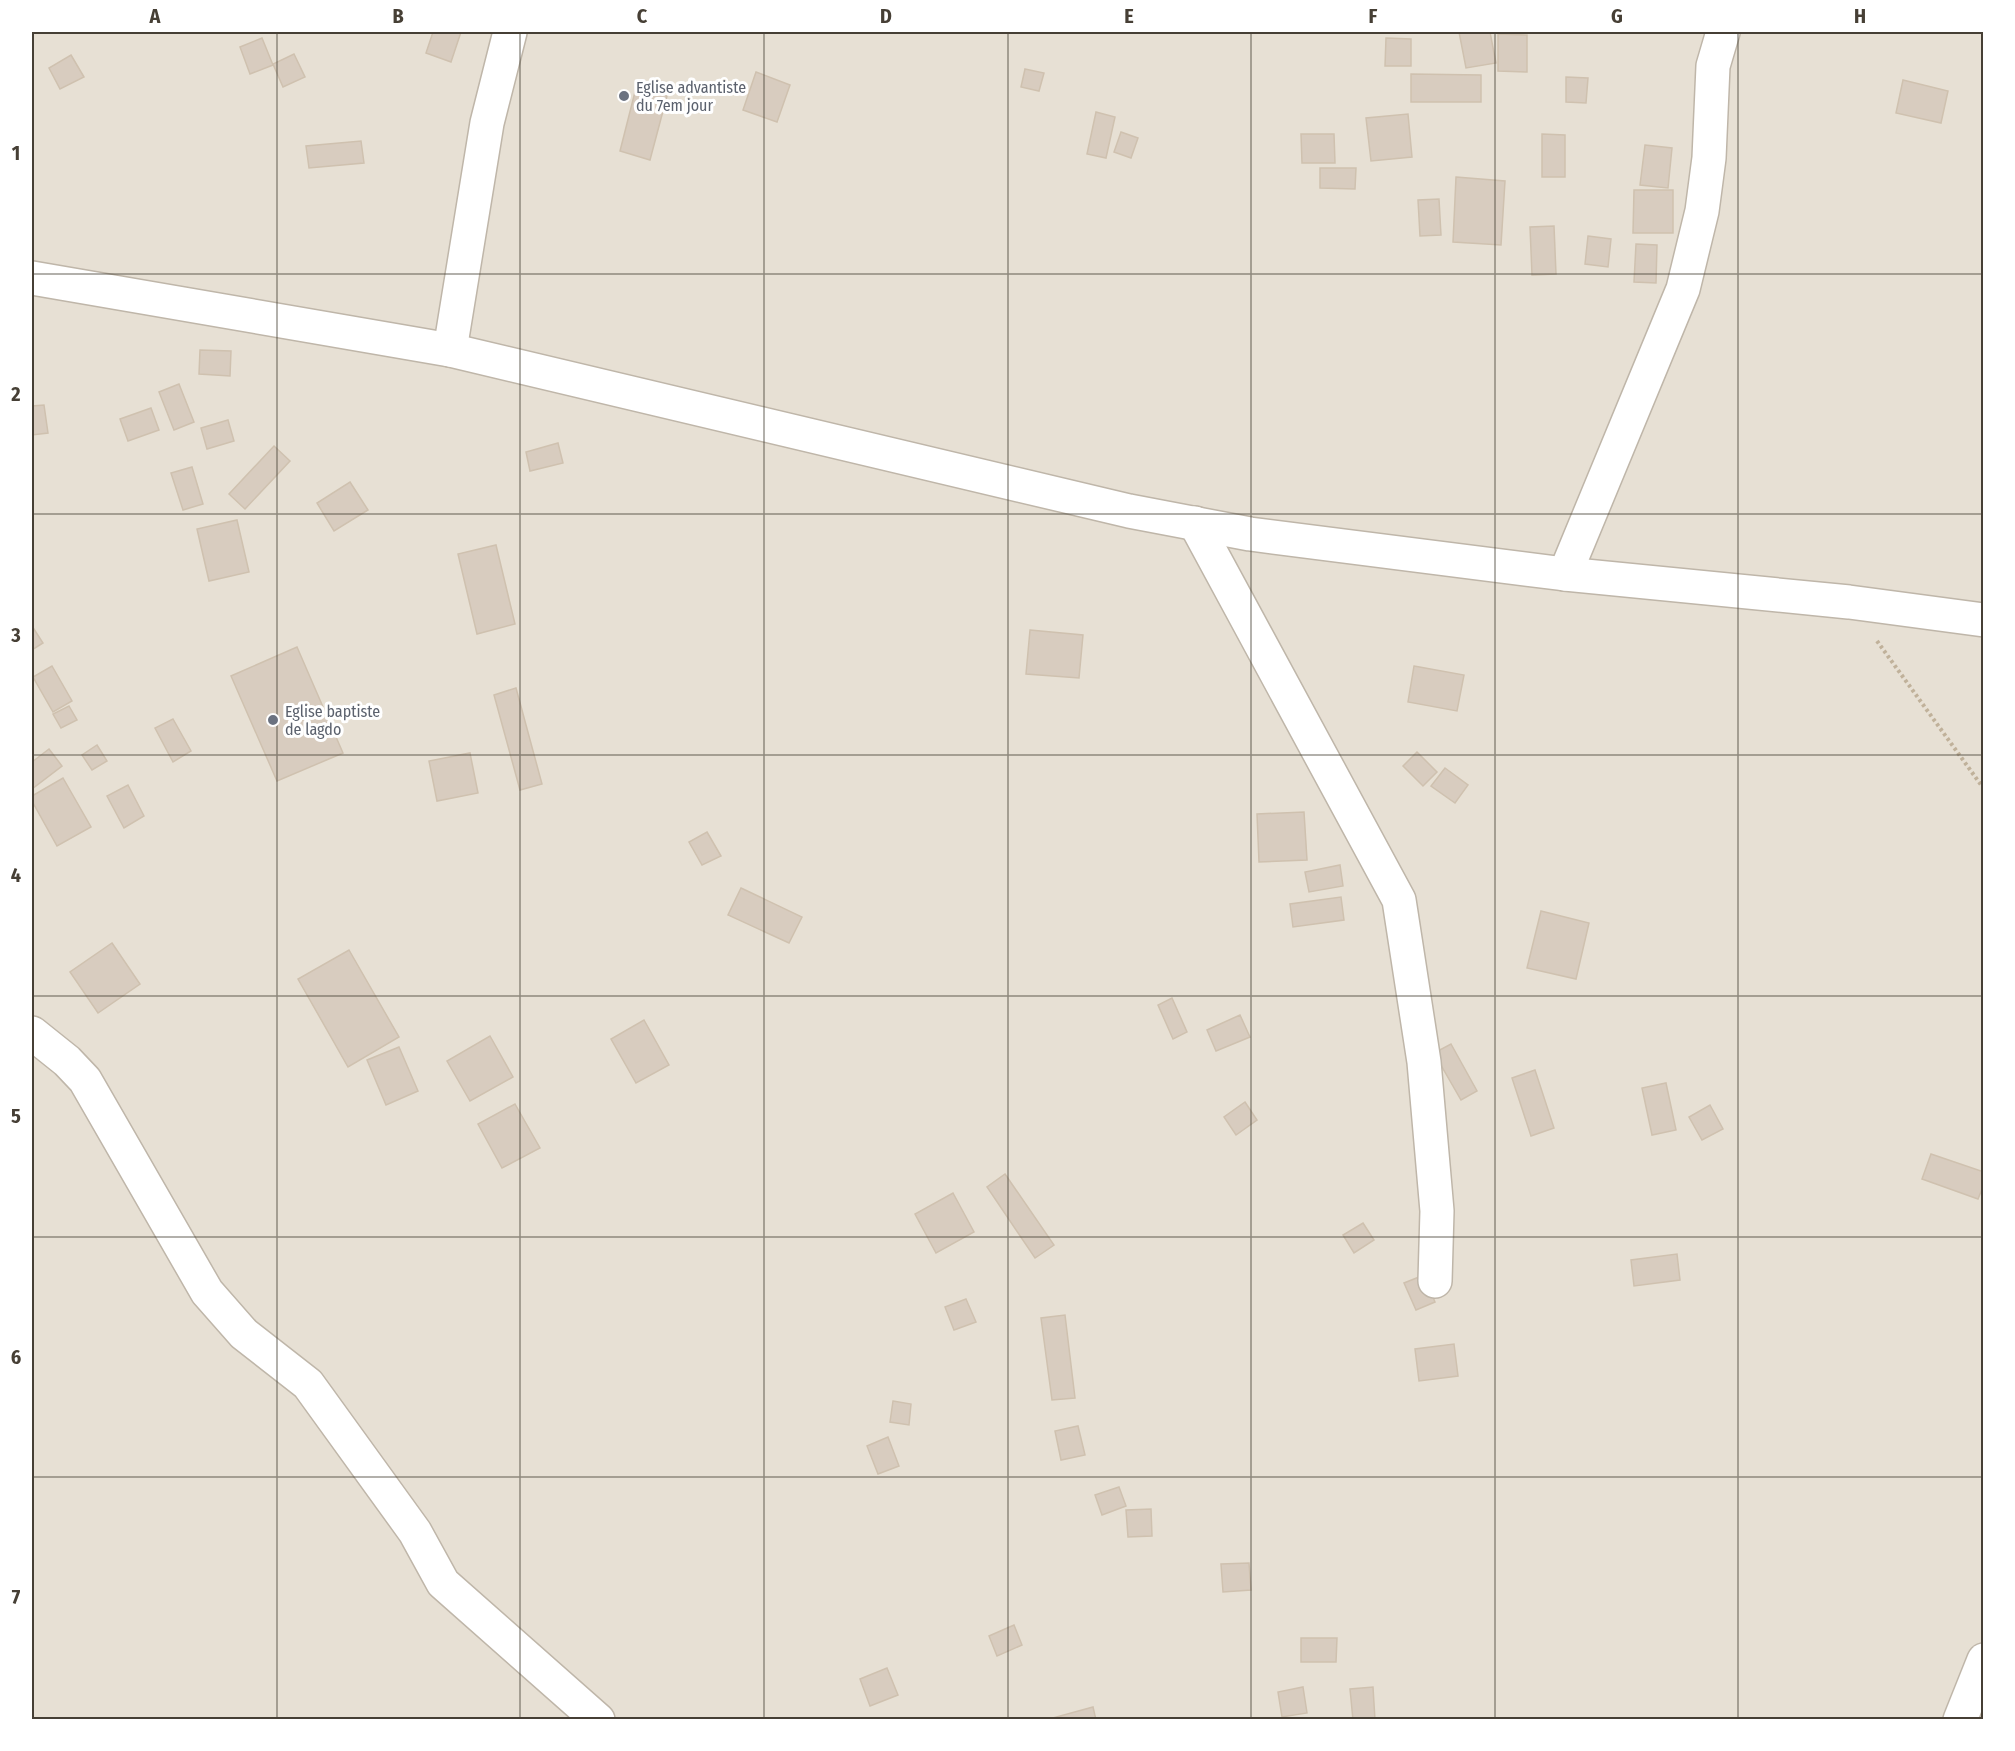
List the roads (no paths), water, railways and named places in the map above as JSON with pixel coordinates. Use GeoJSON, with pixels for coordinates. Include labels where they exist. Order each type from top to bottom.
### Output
{"type":"FeatureCollection","features":[{"type":"Feature","properties":{"kind":"street"},"geometry":{"type":"LineString","coordinates":[[450,350],[487,123],[510,32]]}},
{"type":"Feature","properties":{"kind":"street"},"geometry":{"type":"LineString","coordinates":[[1565,574],[1683,289],[1702,211],[1709,158],[1713,66],[1723,32]]}},
{"type":"Feature","properties":{"kind":"street"},"geometry":{"type":"LineString","coordinates":[[32,278],[450,350],[1106,505],[1250,534],[1565,574],[1849,602],[1983,620]]}},
{"type":"Feature","properties":{"kind":"street"},"geometry":{"type":"LineString","coordinates":[[1195,523],[1400,900],[1424,1062],[1437,1211],[1435,1281]]}},
{"type":"Feature","properties":{"kind":"street"},"geometry":{"type":"LineString","coordinates":[[32,1033],[67,1061],[85,1080],[207,1292],[244,1334],[308,1384],[414,1532],[443,1583],[598,1719]]}},
{"type":"Feature","properties":{"kind":"street"},"geometry":{"type":"LineString","coordinates":[[1960,1719],[1983,1660]]}},
{"type":"Feature","properties":{"kind":"place","name":"Eglise advantiste du 7em jour"},"geometry":{"type":"Point","coordinates":[624,96]}},
{"type":"Feature","properties":{"kind":"place","name":"Eglise baptiste de lagdo"},"geometry":{"type":"Point","coordinates":[273,720]}}]}
